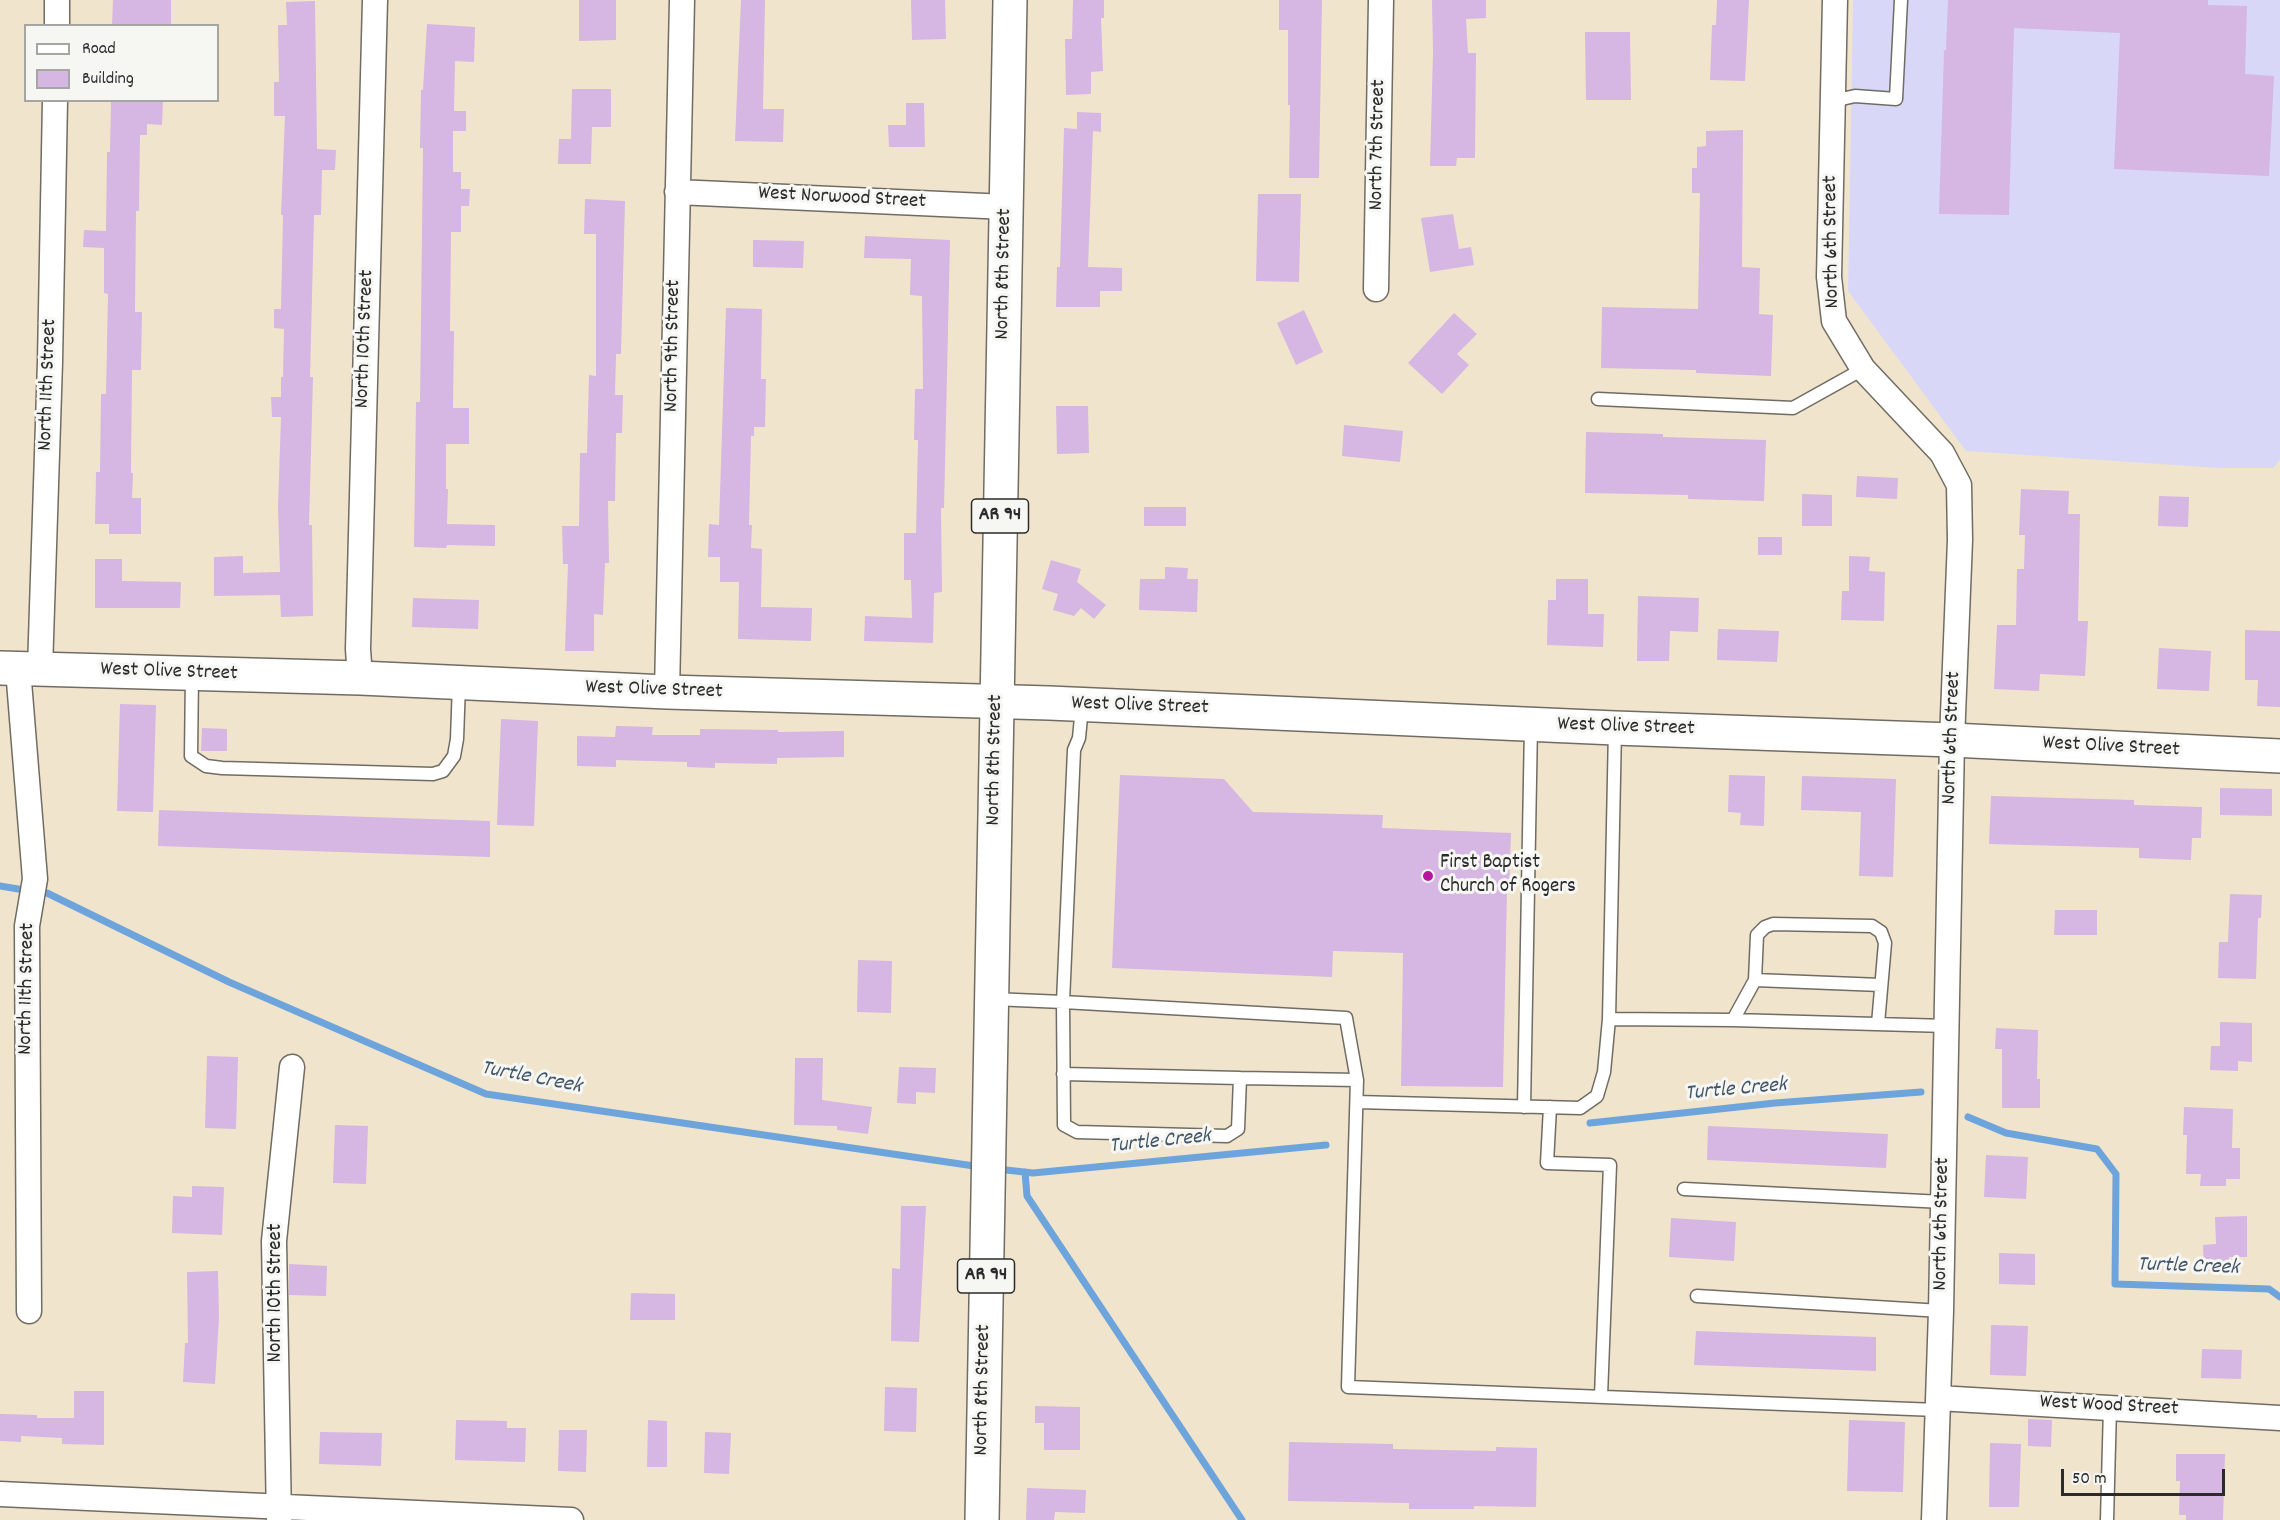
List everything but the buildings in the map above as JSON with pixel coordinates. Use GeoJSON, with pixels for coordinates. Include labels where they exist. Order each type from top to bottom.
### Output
{"type":"FeatureCollection","features":[{"type":"Feature","properties":{"kind":"main road","name":"North 8th Street"},"geometry":{"type":"LineString","coordinates":[[982,1520],[1010,0]]}},
{"type":"Feature","properties":{"kind":"main road","name":"West Olive Street"},"geometry":{"type":"LineString","coordinates":[[19,668],[360,678],[667,692],[997,701],[1952,740],[2280,756]]}},
{"type":"Feature","properties":{"kind":"street"},"geometry":{"type":"LineString","coordinates":[[57,0],[57,24]]}},
{"type":"Feature","properties":{"kind":"street","name":"North 10th Street"},"geometry":{"type":"LineString","coordinates":[[360,678],[358,649],[375,0]]}},
{"type":"Feature","properties":{"kind":"street","name":"North 9th Street"},"geometry":{"type":"LineString","coordinates":[[667,692],[682,0]]}},
{"type":"Feature","properties":{"kind":"street","name":"North 7th Street"},"geometry":{"type":"LineString","coordinates":[[1376,289],[1381,0]]}},
{"type":"Feature","properties":{"kind":"street","name":"North 6th Street"},"geometry":{"type":"LineString","coordinates":[[1835,0],[1829,277],[1834,321],[1863,369],[1942,453],[1959,485],[1960,540],[1952,740],[1941,1311],[1934,1520]]}},
{"type":"Feature","properties":{"kind":"street","name":"North 11th Street"},"geometry":{"type":"LineString","coordinates":[[29,1311],[27,926],[35,879],[19,668],[50,362],[55,102]]}},
{"type":"Feature","properties":{"kind":"street","name":"West Norwood Street"},"geometry":{"type":"LineString","coordinates":[[677,192],[1007,207]]}},
{"type":"Feature","properties":{"kind":"street","name":"North 10th Street"},"geometry":{"type":"LineString","coordinates":[[279,1514],[274,1241],[292,1067]]}},
{"type":"Feature","properties":{"kind":"street","name":"West Wood Street"},"geometry":{"type":"LineString","coordinates":[[1938,1404],[2110,1407],[2280,1418]]}},
{"type":"Feature","properties":{"kind":"street"},"geometry":{"type":"LineString","coordinates":[[0,1494],[279,1514],[571,1520]]}},
{"type":"Feature","properties":{"kind":"lane"},"geometry":{"type":"LineString","coordinates":[[1833,101],[1855,96],[1896,99],[1901,0]]}},
{"type":"Feature","properties":{"kind":"lane"},"geometry":{"type":"LineString","coordinates":[[1598,399],[1793,408],[1863,369]]}},
{"type":"Feature","properties":{"kind":"lane"},"geometry":{"type":"LineString","coordinates":[[192,673],[191,756],[206,766],[222,768],[433,774],[443,771],[454,756],[457,739],[459,682]]}},
{"type":"Feature","properties":{"kind":"lane"},"geometry":{"type":"LineString","coordinates":[[1082,705],[1079,738],[1074,750],[1063,1002],[1064,1125],[1077,1132],[1227,1136],[1238,1129],[1240,1078]]}},
{"type":"Feature","properties":{"kind":"lane"},"geometry":{"type":"LineString","coordinates":[[1524,1107],[1531,724]]}},
{"type":"Feature","properties":{"kind":"lane"},"geometry":{"type":"LineString","coordinates":[[1357,1102],[1580,1108],[1597,1096],[1604,1072],[1609,1019],[1615,728]]}},
{"type":"Feature","properties":{"kind":"lane"},"geometry":{"type":"LineString","coordinates":[[1732,1020],[1755,980],[1757,935],[1765,927],[1773,924],[1872,926],[1881,932],[1885,943],[1878,1024]]}},
{"type":"Feature","properties":{"kind":"lane"},"geometry":{"type":"LineString","coordinates":[[1755,980],[1881,985]]}},
{"type":"Feature","properties":{"kind":"lane"},"geometry":{"type":"LineString","coordinates":[[992,999],[1346,1018],[1357,1080],[1348,1387],[1938,1404]]}},
{"type":"Feature","properties":{"kind":"lane"},"geometry":{"type":"LineString","coordinates":[[1609,1019],[1947,1026]]}},
{"type":"Feature","properties":{"kind":"lane"},"geometry":{"type":"LineString","coordinates":[[1063,1074],[1357,1080]]}},
{"type":"Feature","properties":{"kind":"lane"},"geometry":{"type":"LineString","coordinates":[[1550,1107],[1547,1163],[1610,1165],[1601,1396]]}},
{"type":"Feature","properties":{"kind":"lane"},"geometry":{"type":"LineString","coordinates":[[1684,1189],[1943,1202]]}},
{"type":"Feature","properties":{"kind":"lane"},"geometry":{"type":"LineString","coordinates":[[1697,1296],[1941,1311]]}},
{"type":"Feature","properties":{"kind":"lane"},"geometry":{"type":"LineString","coordinates":[[2107,1520],[2110,1407]]}},
{"type":"Feature","properties":{"kind":"shaded area"},"geometry":{"type":"Polygon","coordinates":[[[1853,0],[2280,0],[2280,460],[2273,468],[2220,468],[1966,451],[1848,291],[1853,0]]]}},
{"type":"Feature","properties":{"kind":"waterway","name":"Turtle Creek"},"geometry":{"type":"LineString","coordinates":[[0,886],[24,890]]}},
{"type":"Feature","properties":{"kind":"waterway","name":"Turtle Creek"},"geometry":{"type":"LineString","coordinates":[[47,893],[229,982],[486,1094],[974,1166]]}},
{"type":"Feature","properties":{"kind":"waterway","name":"Turtle Creek"},"geometry":{"type":"LineString","coordinates":[[1590,1123],[1775,1103],[1921,1092]]}},
{"type":"Feature","properties":{"kind":"waterway","name":"Turtle Creek"},"geometry":{"type":"LineString","coordinates":[[1968,1117],[2006,1133],[2097,1149],[2116,1174],[2115,1284],[2269,1289],[2280,1297]]}},
{"type":"Feature","properties":{"kind":"waterway","name":"Turtle Creek"},"geometry":{"type":"LineString","coordinates":[[997,1169],[1033,1173],[1326,1145]]}},
{"type":"Feature","properties":{"kind":"waterway"},"geometry":{"type":"LineString","coordinates":[[1025,1172],[1027,1196],[1242,1520]]}},
{"type":"Feature","properties":{"kind":"place","name":"First Baptist Church of Rogers"},"geometry":{"type":"Point","coordinates":[1428,876]}}]}
